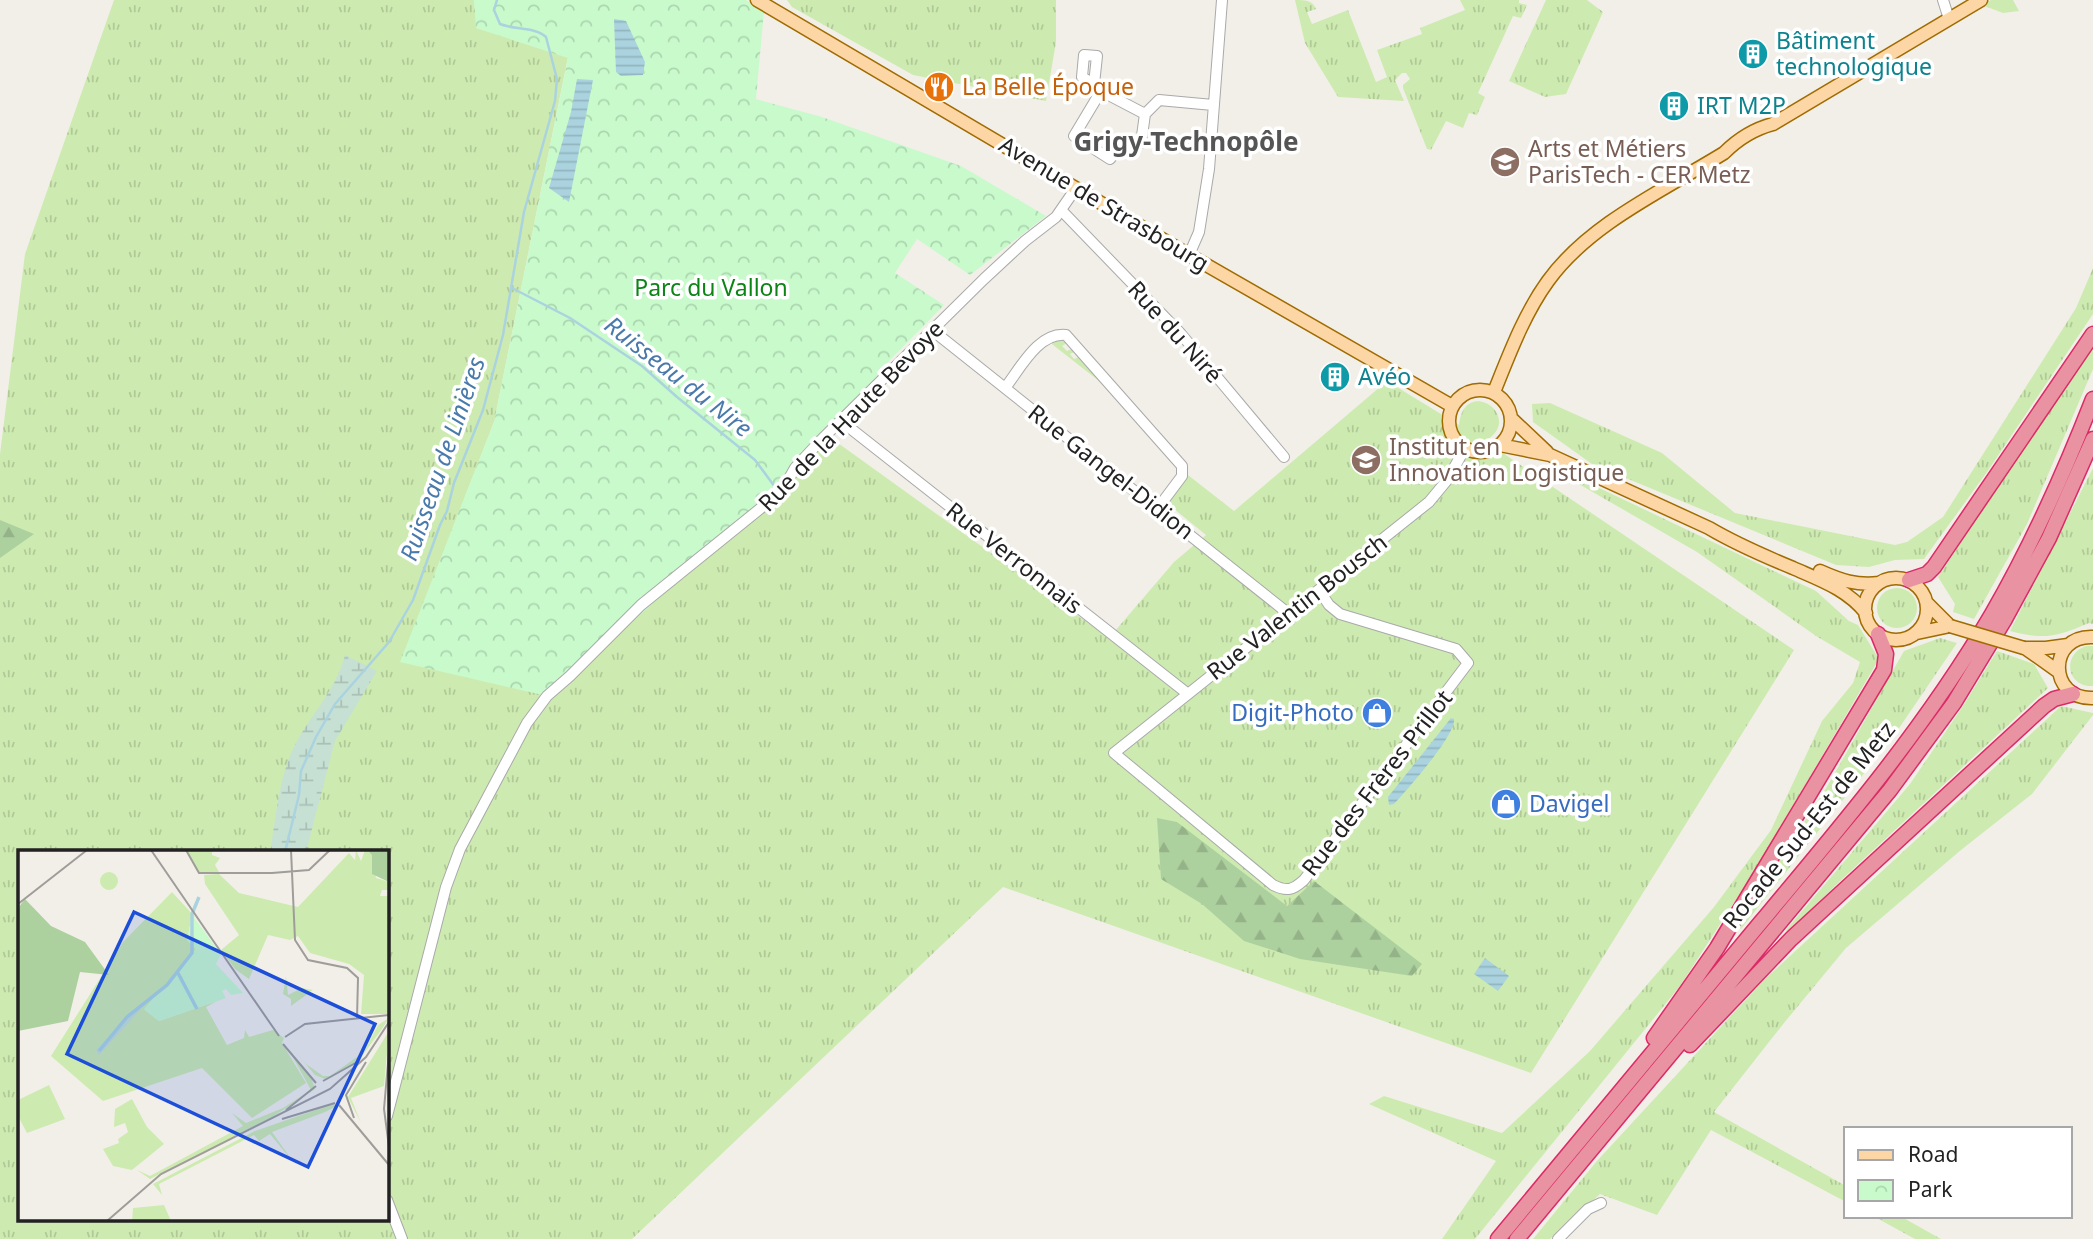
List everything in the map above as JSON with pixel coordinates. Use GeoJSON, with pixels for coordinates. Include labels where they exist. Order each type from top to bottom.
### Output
{"type":"FeatureCollection","features":[{"type":"Feature","properties":{"kind":"highway"},"geometry":{"type":"LineString","coordinates":[[1909,580],[1927,575],[1934,568],[2093,334]]}},
{"type":"Feature","properties":{"kind":"highway","name":"Rocade Sud-Est de Metz"},"geometry":{"type":"LineString","coordinates":[[1498,1239],[1880,779],[1941,695],[1992,613],[2038,527],[2093,399]]}},
{"type":"Feature","properties":{"kind":"highway","name":"Rocade Sud-Est de Metz"},"geometry":{"type":"LineString","coordinates":[[1517,1239],[1890,790],[1954,703],[2005,619],[2049,538],[2093,439]]}},
{"type":"Feature","properties":{"kind":"highway"},"geometry":{"type":"LineString","coordinates":[[1596,1120],[1717,948],[1869,697],[1886,661],[1886,653],[1878,634]]}},
{"type":"Feature","properties":{"kind":"highway"},"geometry":{"type":"LineString","coordinates":[[1604,1135],[1791,939],[2044,706],[2053,699],[2073,694]]}},
{"type":"Feature","properties":{"kind":"main road","name":"Avenue de Strasbourg"},"geometry":{"type":"LineString","coordinates":[[757,0],[1452,407]]}},
{"type":"Feature","properties":{"kind":"main road"},"geometry":{"type":"LineString","coordinates":[[1494,392],[1538,296],[1570,255],[1606,225],[1724,153],[1738,150],[1764,134],[1773,124],[1981,0]]}},
{"type":"Feature","properties":{"kind":"main road"},"geometry":{"type":"LineString","coordinates":[[1512,419],[1509,433],[1500,445],[1483,452],[1465,449],[1455,439],[1449,427],[1452,407],[1457,400],[1470,391],[1494,392],[1507,403],[1512,419],[1550,455]]}},
{"type":"Feature","properties":{"kind":"main road"},"geometry":{"type":"LineString","coordinates":[[1500,445],[1550,455],[1709,528],[1730,541],[1833,586],[1853,598],[1866,613],[1872,629],[1878,634],[1898,640],[1950,625]]}},
{"type":"Feature","properties":{"kind":"main road"},"geometry":{"type":"LineString","coordinates":[[1709,528],[1734,535],[1850,583],[1868,585],[1894,578],[1909,580],[1924,593],[1927,603],[1924,624],[1916,633]]}},
{"type":"Feature","properties":{"kind":"main road"},"geometry":{"type":"LineString","coordinates":[[1866,613],[1868,596],[1879,583]]}},
{"type":"Feature","properties":{"kind":"main road"},"geometry":{"type":"LineString","coordinates":[[1927,603],[1950,625],[2025,648],[2068,645],[2081,638],[2093,637]]}},
{"type":"Feature","properties":{"kind":"main road"},"geometry":{"type":"LineString","coordinates":[[2068,645],[2060,657],[2059,672],[2065,687],[2073,694],[2093,698]]}},
{"type":"Feature","properties":{"kind":"main road"},"geometry":{"type":"LineString","coordinates":[[2025,648],[2059,672]]}},
{"type":"Feature","properties":{"kind":"street"},"geometry":{"type":"LineString","coordinates":[[1189,255],[1199,232],[1209,169],[1222,0]]}},
{"type":"Feature","properties":{"kind":"street"},"geometry":{"type":"LineString","coordinates":[[1942,0],[1949,19]]}},
{"type":"Feature","properties":{"kind":"street"},"geometry":{"type":"LineString","coordinates":[[1145,114],[1098,88],[1074,136],[1110,159],[1121,144],[1142,144],[1145,114],[1159,100],[1213,104]]}},
{"type":"Feature","properties":{"kind":"street","name":"Rue de la Haute Bevoye"},"geometry":{"type":"LineString","coordinates":[[388,1112],[446,887],[460,849],[527,723],[547,696],[641,605],[782,491],[795,468],[1005,259],[1062,211],[1076,187]]}},
{"type":"Feature","properties":{"kind":"street","name":"Rue du Niré"},"geometry":{"type":"LineString","coordinates":[[1062,211],[1181,334],[1284,457]]}},
{"type":"Feature","properties":{"kind":"street","name":"Rue Gangel-Didion"},"geometry":{"type":"LineString","coordinates":[[932,330],[1289,614]]}},
{"type":"Feature","properties":{"kind":"street"},"geometry":{"type":"LineString","coordinates":[[1005,388],[1042,341],[1058,334],[1066,335],[1182,466],[1182,476],[1158,508]]}},
{"type":"Feature","properties":{"kind":"street","name":"Rue Verronnais"},"geometry":{"type":"LineString","coordinates":[[841,421],[1188,694]]}},
{"type":"Feature","properties":{"kind":"street","name":"Rue Valentin Bousch"},"geometry":{"type":"LineString","coordinates":[[1114,753],[1429,502],[1448,479],[1465,449]]}},
{"type":"Feature","properties":{"kind":"street","name":"Rue des Frères Prillot"},"geometry":{"type":"LineString","coordinates":[[1114,753],[1273,886],[1283,890],[1294,889],[1304,880],[1468,663],[1456,649],[1340,614],[1328,605],[1319,590]]}},
{"type":"Feature","properties":{"kind":"street"},"geometry":{"type":"LineString","coordinates":[[388,1203],[402,1239]]}},
{"type":"Feature","properties":{"kind":"street"},"geometry":{"type":"LineString","coordinates":[[1558,1239],[1588,1209],[1601,1203]]}},
{"type":"Feature","properties":{"kind":"green space"},"geometry":{"type":"Polygon","coordinates":[[[114,0],[474,0],[477,28],[568,57],[494,422],[401,662],[848,414],[889,361],[831,438],[1109,638],[1174,562],[1206,535],[1168,504],[1168,500],[1188,475],[1234,511],[1387,381],[1459,425],[1464,410],[1471,403],[1490,405],[1499,422],[1496,432],[1485,441],[1794,650],[1531,1073],[1003,887],[632,1239],[0,1239],[0,454],[25,254],[114,0]]]}},
{"type":"Feature","properties":{"kind":"green space","name":"Parc du Vallon"},"geometry":{"type":"Polygon","coordinates":[[[474,0],[746,0],[764,11],[756,99],[822,117],[961,166],[1046,216],[970,275],[917,239],[895,273],[944,305],[889,361],[848,414],[730,536],[547,696],[400,662],[494,422],[568,58],[476,28],[474,0]]]}},
{"type":"Feature","properties":{"kind":"green space"},"geometry":{"type":"Polygon","coordinates":[[[787,0],[1056,0],[1056,42],[1046,101],[913,75],[792,7],[787,0]]]}},
{"type":"Feature","properties":{"kind":"green space"},"geometry":{"type":"Polygon","coordinates":[[[1295,0],[1313,4],[1316,9],[1307,12],[1312,24],[1348,10],[1376,82],[1387,77],[1377,50],[1422,34],[1420,28],[1465,10],[1460,0],[1519,0],[1519,3],[1527,5],[1521,18],[1513,16],[1478,93],[1485,97],[1477,115],[1469,113],[1463,128],[1446,121],[1431,150],[1427,149],[1403,88],[1410,79],[1406,73],[1402,73],[1395,80],[1404,101],[1338,97],[1305,43],[1295,0]]]}},
{"type":"Feature","properties":{"kind":"green space"},"geometry":{"type":"Polygon","coordinates":[[[1546,0],[1587,0],[1603,12],[1566,94],[1545,97],[1509,81],[1546,0]]]}},
{"type":"Feature","properties":{"kind":"green space"},"geometry":{"type":"Polygon","coordinates":[[[1991,0],[2013,0],[2019,11],[2003,13],[1982,5],[1991,0]]]}},
{"type":"Feature","properties":{"kind":"green space"},"geometry":{"type":"Polygon","coordinates":[[[2093,268],[2093,314],[1987,472],[1924,559],[1895,560],[1869,567],[1836,565],[1592,464],[1533,422],[1532,404],[1550,403],[1662,453],[1735,513],[1895,545],[1907,542],[1943,517],[2076,308],[2093,268]]]}},
{"type":"Feature","properties":{"kind":"green space"},"geometry":{"type":"Polygon","coordinates":[[[1062,338],[1069,342],[1062,346],[1067,351],[1073,348],[1077,351],[1070,354],[1074,359],[1081,356],[1108,388],[1048,341],[1062,338]]]}},
{"type":"Feature","properties":{"kind":"green space"},"geometry":{"type":"Polygon","coordinates":[[[2093,342],[2093,369],[2027,524],[1974,619],[1953,612],[1955,604],[1938,577],[2093,342]]]}},
{"type":"Feature","properties":{"kind":"green space"},"geometry":{"type":"Polygon","coordinates":[[[2093,468],[2093,624],[2050,636],[2032,636],[2010,631],[2093,468]]]}},
{"type":"Feature","properties":{"kind":"green space"},"geometry":{"type":"Polygon","coordinates":[[[1577,483],[1595,486],[1816,591],[1849,621],[1858,625],[1879,659],[1754,872],[1680,986],[1475,1239],[1442,1239],[1496,1161],[1369,1104],[1384,1096],[1502,1133],[1590,1051],[1714,907],[1771,830],[1822,721],[1853,683],[1860,662],[1816,636],[1697,552],[1577,483]]]}},
{"type":"Feature","properties":{"kind":"green space"},"geometry":{"type":"Polygon","coordinates":[[[0,520],[34,534],[0,558],[0,520]]]}},
{"type":"Feature","properties":{"kind":"green space"},"geometry":{"type":"Polygon","coordinates":[[[1897,588],[1911,594],[1917,608],[1911,622],[1897,628],[1883,622],[1877,608],[1883,594],[1897,588]]]}},
{"type":"Feature","properties":{"kind":"green space"},"geometry":{"type":"Polygon","coordinates":[[[1940,638],[1957,643],[1895,734],[1741,929],[1738,926],[1828,785],[1904,651],[1940,638]]]}},
{"type":"Feature","properties":{"kind":"green space"},"geometry":{"type":"Polygon","coordinates":[[[2086,646],[2093,646],[2093,686],[2077,681],[2070,669],[2073,656],[2086,646]]]}},
{"type":"Feature","properties":{"kind":"green space"},"geometry":{"type":"Polygon","coordinates":[[[1997,651],[2034,664],[2048,688],[1839,882],[1788,933],[1786,930],[1910,784],[1997,651]]]}},
{"type":"Feature","properties":{"kind":"green space"},"geometry":{"type":"Polygon","coordinates":[[[345,655],[377,671],[335,741],[307,850],[270,850],[279,794],[288,761],[340,669],[345,655]]]}},
{"type":"Feature","properties":{"kind":"green space"},"geometry":{"type":"Polygon","coordinates":[[[2061,706],[2093,713],[2032,794],[1961,850],[1846,948],[1714,1112],[1844,1185],[1844,1201],[1711,1130],[1657,1215],[1600,1194],[1550,1239],[1533,1239],[1596,1162],[1764,980],[2061,706]]]}},
{"type":"Feature","properties":{"kind":"green space"},"geometry":{"type":"Polygon","coordinates":[[[1157,818],[1177,822],[1287,906],[1314,881],[1422,964],[1412,976],[1300,959],[1244,941],[1202,904],[1161,879],[1157,818]]]}},
{"type":"Feature","properties":{"kind":"green space"},"geometry":{"type":"Polygon","coordinates":[[[1877,1218],[1904,1218],[1941,1239],[1915,1239],[1877,1218]]]}},
{"type":"Feature","properties":{"kind":"water"},"geometry":{"type":"Polygon","coordinates":[[[614,19],[626,21],[645,62],[643,75],[621,76],[616,72],[614,19]]]}},
{"type":"Feature","properties":{"kind":"water"},"geometry":{"type":"Polygon","coordinates":[[[577,79],[593,80],[569,202],[549,188],[571,112],[577,79]]]}},
{"type":"Feature","properties":{"kind":"water"},"geometry":{"type":"Polygon","coordinates":[[[1451,718],[1454,719],[1453,727],[1439,749],[1394,804],[1389,805],[1388,797],[1451,718]]]}},
{"type":"Feature","properties":{"kind":"water"},"geometry":{"type":"Polygon","coordinates":[[[1485,958],[1509,976],[1498,991],[1474,974],[1485,958]]]}},
{"type":"Feature","properties":{"kind":"waterway","name":"Ruisseau de Linières"},"geometry":{"type":"LineString","coordinates":[[285,850],[299,795],[301,771],[316,737],[335,704],[389,642],[413,600],[483,410],[503,335],[524,212],[555,101],[557,79],[546,37],[537,32],[500,24],[494,10],[497,0]]}},
{"type":"Feature","properties":{"kind":"waterway","name":"Ruisseau du Nire"},"geometry":{"type":"LineString","coordinates":[[512,288],[570,318],[642,366],[755,460],[775,487]]}},
{"type":"Feature","properties":{"kind":"place","name":"Bâtiment technologique"},"geometry":{"type":"Point","coordinates":[1753,54]}},
{"type":"Feature","properties":{"kind":"place","name":"La Belle Époque"},"geometry":{"type":"Point","coordinates":[939,87]}},
{"type":"Feature","properties":{"kind":"place","name":"IRT M2P"},"geometry":{"type":"Point","coordinates":[1674,106]}},
{"type":"Feature","properties":{"kind":"place","name":"Arts et Métiers ParisTech - CER Metz"},"geometry":{"type":"Point","coordinates":[1505,162]}},
{"type":"Feature","properties":{"kind":"place","name":"Avéo"},"geometry":{"type":"Point","coordinates":[1335,377]}},
{"type":"Feature","properties":{"kind":"place","name":"Institut en Innovation Logistique"},"geometry":{"type":"Point","coordinates":[1366,460]}},
{"type":"Feature","properties":{"kind":"place","name":"Digit-Photo"},"geometry":{"type":"Point","coordinates":[1377,713]}},
{"type":"Feature","properties":{"kind":"place","name":"Davigel"},"geometry":{"type":"Point","coordinates":[1506,804]}},
{"type":"Feature","properties":{"kind":"district","name":"Grigy-Technopôle"},"geometry":{"type":"Point","coordinates":[1186,142]}}]}
